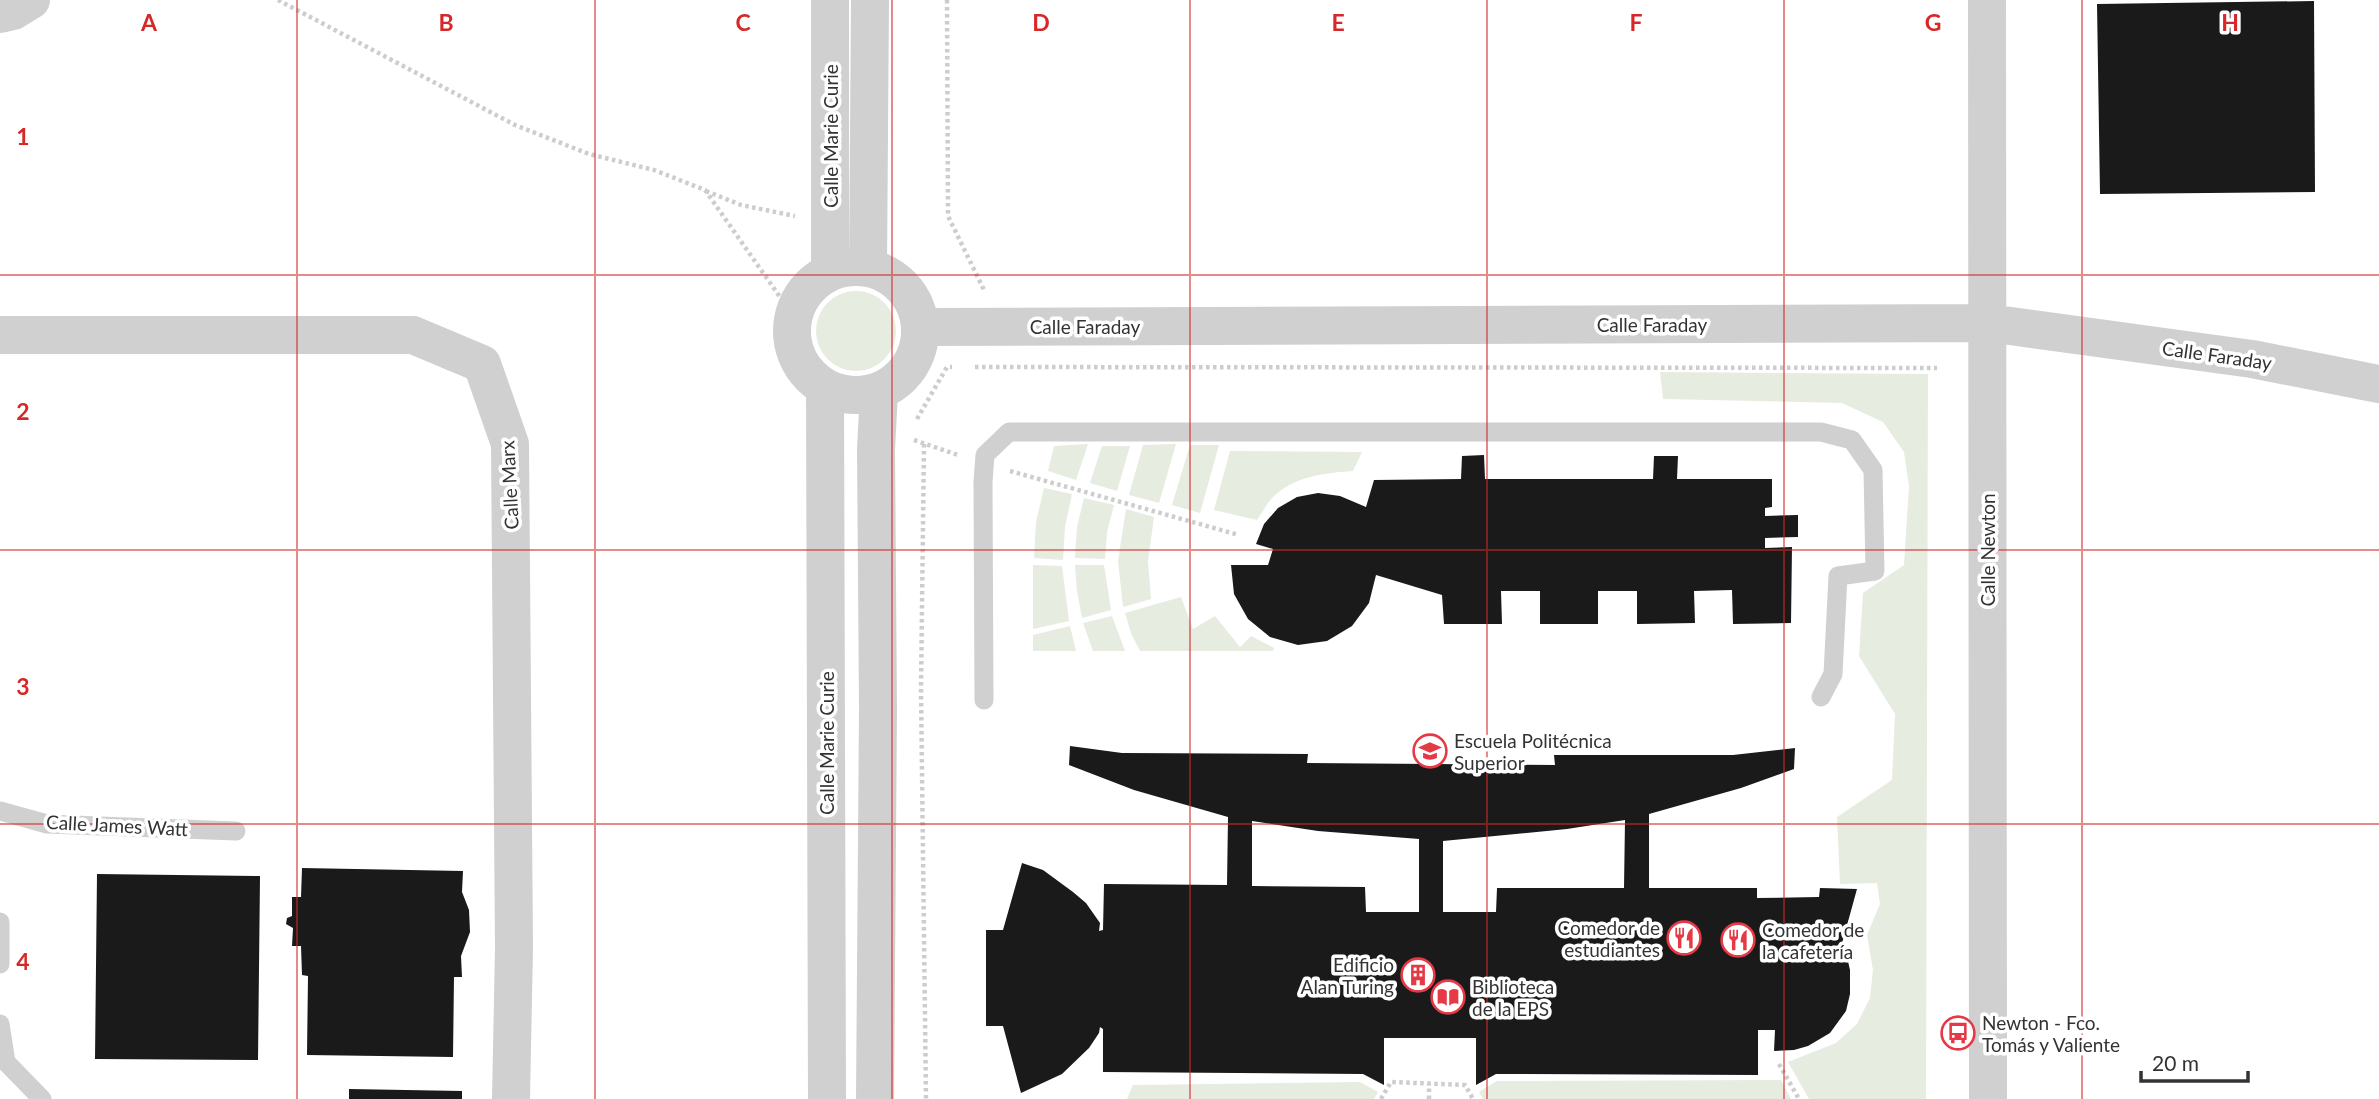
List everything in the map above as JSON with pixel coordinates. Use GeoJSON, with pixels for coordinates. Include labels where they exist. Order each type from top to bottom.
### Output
{"type":"FeatureCollection","features":[{"type":"Feature","properties":{"kind":"street"},"geometry":{"type":"LineString","coordinates":[[0,14],[13,11],[31,0]]}},
{"type":"Feature","properties":{"kind":"street","name":"Calle Marie Curie"},"geometry":{"type":"LineString","coordinates":[[830,0],[831,271]]}},
{"type":"Feature","properties":{"kind":"street","name":"Calle Marie Curie"},"geometry":{"type":"LineString","coordinates":[[869,268],[870,0]]}},
{"type":"Feature","properties":{"kind":"street","name":"Calle Newton"},"geometry":{"type":"LineString","coordinates":[[1987,0],[1988,1099]]}},
{"type":"Feature","properties":{"kind":"street"},"geometry":{"type":"LineString","coordinates":[[849,267],[869,268],[888,275],[904,289],[916,306],[920,327],[918,349],[909,368],[894,383],[879,392],[842,394],[825,387],[808,375],[797,358],[791,338],[794,317],[800,298],[813,282],[831,271],[849,267]]}},
{"type":"Feature","properties":{"kind":"street","name":"Calle Faraday"},"geometry":{"type":"LineString","coordinates":[[920,327],[1988,323],[2252,359],[2379,384]]}},
{"type":"Feature","properties":{"kind":"street","name":"Calle Marx"},"geometry":{"type":"LineString","coordinates":[[0,335],[413,335],[482,363],[510,444],[514,948],[511,1099]]}},
{"type":"Feature","properties":{"kind":"street","name":"Calle Marie Curie"},"geometry":{"type":"LineString","coordinates":[[825,387],[827,1099]]}},
{"type":"Feature","properties":{"kind":"street"},"geometry":{"type":"LineString","coordinates":[[875,1099],[878,723],[876,449],[879,392]]}},
{"type":"Feature","properties":{"kind":"lane"},"geometry":{"type":"LineString","coordinates":[[984,700],[984,464],[985,455],[1009,432],[1821,432],[1852,440],[1873,470],[1875,571],[1838,576],[1833,674],[1821,697]]}},
{"type":"Feature","properties":{"kind":"lane","name":"Calle James Watt"},"geometry":{"type":"LineString","coordinates":[[0,811],[47,824],[236,831]]}},
{"type":"Feature","properties":{"kind":"lane"},"geometry":{"type":"LineString","coordinates":[[0,922],[0,964]]}},
{"type":"Feature","properties":{"kind":"lane"},"geometry":{"type":"LineString","coordinates":[[0,1024],[6,1062],[43,1099]]}},
{"type":"Feature","properties":{"kind":"path"},"geometry":{"type":"LineString","coordinates":[[278,0],[515,125],[589,154],[654,170],[741,205],[805,218]]}},
{"type":"Feature","properties":{"kind":"path"},"geometry":{"type":"LineString","coordinates":[[947,0],[947,216],[984,290]]}},
{"type":"Feature","properties":{"kind":"path"},"geometry":{"type":"LineString","coordinates":[[705,190],[794,317]]}},
{"type":"Feature","properties":{"kind":"path"},"geometry":{"type":"LineString","coordinates":[[912,426],[947,368],[961,368]]}},
{"type":"Feature","properties":{"kind":"path"},"geometry":{"type":"LineString","coordinates":[[975,368],[1937,368]]}},
{"type":"Feature","properties":{"kind":"path"},"geometry":{"type":"LineString","coordinates":[[905,437],[984,464],[1239,536]]}},
{"type":"Feature","properties":{"kind":"path"},"geometry":{"type":"LineString","coordinates":[[924,444],[921,701],[926,1099]]}},
{"type":"Feature","properties":{"kind":"path"},"geometry":{"type":"LineString","coordinates":[[1779,1064],[1799,1099]]}},
{"type":"Feature","properties":{"kind":"path"},"geometry":{"type":"LineString","coordinates":[[1381,1099],[1391,1082],[1465,1085],[1473,1099]]}},
{"type":"Feature","properties":{"kind":"path"},"geometry":{"type":"LineString","coordinates":[[1429,1084],[1429,1099]]}},
{"type":"Feature","properties":{"kind":"shaded area"},"geometry":{"type":"Polygon","coordinates":[[[856,291],[871,294],[884,303],[893,316],[896,331],[893,346],[884,359],[871,368],[856,371],[841,368],[828,359],[819,346],[816,331],[819,316],[828,303],[841,294],[856,291]]]}},
{"type":"Feature","properties":{"kind":"shaded area"},"geometry":{"type":"Polygon","coordinates":[[[1660,372],[1928,374],[1926,1099],[1809,1099],[1788,1062],[1836,1043],[1857,1024],[1870,998],[1873,970],[1867,935],[1880,904],[1877,883],[1840,884],[1837,817],[1892,780],[1895,714],[1859,656],[1863,593],[1904,565],[1909,486],[1904,452],[1883,422],[1842,403],[1663,399],[1660,372]]]}},
{"type":"Feature","properties":{"kind":"shaded area"},"geometry":{"type":"Polygon","coordinates":[[[1088,444],[1076,480],[1048,471],[1054,446],[1088,444]]]}},
{"type":"Feature","properties":{"kind":"shaded area"},"geometry":{"type":"Polygon","coordinates":[[[1176,444],[1159,503],[1129,495],[1143,445],[1176,444]]]}},
{"type":"Feature","properties":{"kind":"shaded area"},"geometry":{"type":"Polygon","coordinates":[[[1190,445],[1219,445],[1200,513],[1172,505],[1190,445]]]}},
{"type":"Feature","properties":{"kind":"shaded area"},"geometry":{"type":"Polygon","coordinates":[[[1102,446],[1130,446],[1117,491],[1090,483],[1102,446]]]}},
{"type":"Feature","properties":{"kind":"shaded area"},"geometry":{"type":"Polygon","coordinates":[[[1230,451],[1362,452],[1353,471],[1311,477],[1291,484],[1271,499],[1257,520],[1214,510],[1230,451]]]}},
{"type":"Feature","properties":{"kind":"shaded area"},"geometry":{"type":"Polygon","coordinates":[[[1044,488],[1072,494],[1065,527],[1063,560],[1034,558],[1036,522],[1044,488]]]}},
{"type":"Feature","properties":{"kind":"shaded area"},"geometry":{"type":"Polygon","coordinates":[[[1084,498],[1114,505],[1107,532],[1105,559],[1075,558],[1077,527],[1084,498]]]}},
{"type":"Feature","properties":{"kind":"shaded area"},"geometry":{"type":"Polygon","coordinates":[[[1126,509],[1154,517],[1148,561],[1151,599],[1123,607],[1118,561],[1126,509]]]}},
{"type":"Feature","properties":{"kind":"shaded area"},"geometry":{"type":"Polygon","coordinates":[[[1033,565],[1062,566],[1069,621],[1033,629],[1033,565]]]}},
{"type":"Feature","properties":{"kind":"shaded area"},"geometry":{"type":"Polygon","coordinates":[[[1075,565],[1104,565],[1111,610],[1082,618],[1075,565]]]}},
{"type":"Feature","properties":{"kind":"shaded area"},"geometry":{"type":"Polygon","coordinates":[[[1181,597],[1193,629],[1215,616],[1240,647],[1251,636],[1274,648],[1273,651],[1140,651],[1125,613],[1181,597]]]}},
{"type":"Feature","properties":{"kind":"shaded area"},"geometry":{"type":"Polygon","coordinates":[[[1112,616],[1125,651],[1093,651],[1083,623],[1112,616]]]}},
{"type":"Feature","properties":{"kind":"shaded area"},"geometry":{"type":"Polygon","coordinates":[[[1070,626],[1076,651],[1033,651],[1033,635],[1070,626]]]}},
{"type":"Feature","properties":{"kind":"shaded area"},"geometry":{"type":"Polygon","coordinates":[[[1781,1080],[1791,1099],[1483,1099],[1479,1092],[1497,1081],[1781,1080]]]}},
{"type":"Feature","properties":{"kind":"shaded area"},"geometry":{"type":"Polygon","coordinates":[[[1360,1082],[1378,1092],[1374,1099],[1127,1099],[1133,1085],[1360,1082]]]}},
{"type":"Feature","properties":{"kind":"building"},"geometry":{"type":"Polygon","coordinates":[[[2314,1],[2315,192],[2100,194],[2097,4],[2314,1]]]}},
{"type":"Feature","properties":{"kind":"building"},"geometry":{"type":"Polygon","coordinates":[[[1484,455],[1485,479],[1653,479],[1654,456],[1678,456],[1677,479],[1772,479],[1772,507],[1765,508],[1765,516],[1798,515],[1798,537],[1765,538],[1765,548],[1792,547],[1791,623],[1733,624],[1732,590],[1694,591],[1695,623],[1637,624],[1637,591],[1598,591],[1598,624],[1540,624],[1540,591],[1501,591],[1502,624],[1444,624],[1442,595],[1376,575],[1369,603],[1352,626],[1327,641],[1298,645],[1270,637],[1248,619],[1234,594],[1231,565],[1268,565],[1273,549],[1256,544],[1264,524],[1278,508],[1297,497],[1318,493],[1340,496],[1366,507],[1374,480],[1461,479],[1462,456],[1484,455]]]}},
{"type":"Feature","properties":{"kind":"building","name":"Edificio Alan Turing"},"geometry":{"type":"Polygon","coordinates":[[[1070,746],[1122,753],[1308,754],[1307,763],[1555,765],[1554,755],[1733,755],[1795,748],[1794,769],[1741,788],[1649,814],[1649,888],[1757,888],[1757,898],[1819,897],[1820,888],[1857,889],[1841,947],[1850,970],[1850,994],[1846,1011],[1830,1033],[1808,1046],[1794,1050],[1774,1051],[1775,1030],[1758,1030],[1758,1075],[1496,1074],[1476,1085],[1476,1038],[1384,1038],[1384,1085],[1363,1074],[1103,1072],[1103,1029],[1100,1027],[1089,1048],[1062,1074],[1021,1093],[1003,1026],[986,1026],[986,930],[1003,930],[1022,863],[1043,870],[1086,903],[1100,923],[1099,931],[1103,930],[1104,884],[1227,885],[1228,817],[1134,790],[1069,765],[1070,746]],[[1625,820],[1567,829],[1443,841],[1443,912],[1496,912],[1497,888],[1624,888],[1625,820]],[[1252,821],[1252,886],[1365,887],[1366,912],[1419,912],[1419,839],[1318,831],[1252,821]]]}},
{"type":"Feature","properties":{"kind":"building"},"geometry":{"type":"Polygon","coordinates":[[[302,868],[463,871],[462,892],[469,910],[470,932],[461,956],[462,977],[454,977],[453,1057],[307,1055],[308,976],[302,975],[301,946],[292,946],[293,928],[286,924],[287,918],[292,916],[292,897],[301,897],[302,868]]]}},
{"type":"Feature","properties":{"kind":"building"},"geometry":{"type":"Polygon","coordinates":[[[97,874],[260,876],[258,1060],[95,1059],[97,874]]]}},
{"type":"Feature","properties":{"kind":"building"},"geometry":{"type":"Polygon","coordinates":[[[349,1089],[462,1091],[462,1099],[349,1099],[349,1089]]]}},
{"type":"Feature","properties":{"kind":"place","name":"Escuela Politécnica Superior"},"geometry":{"type":"Point","coordinates":[1430,751]}},
{"type":"Feature","properties":{"kind":"place","name":"Comedor de estudiantes"},"geometry":{"type":"Point","coordinates":[1684,938]}},
{"type":"Feature","properties":{"kind":"place","name":"Comedor de la cafetería"},"geometry":{"type":"Point","coordinates":[1738,940]}},
{"type":"Feature","properties":{"kind":"place","name":"Edificio Alan Turing"},"geometry":{"type":"Point","coordinates":[1418,975]}},
{"type":"Feature","properties":{"kind":"place","name":"Biblioteca de la EPS"},"geometry":{"type":"Point","coordinates":[1448,997]}},
{"type":"Feature","properties":{"kind":"place","name":"Newton - Fco. Tomás y Valiente"},"geometry":{"type":"Point","coordinates":[1958,1033]}}]}
